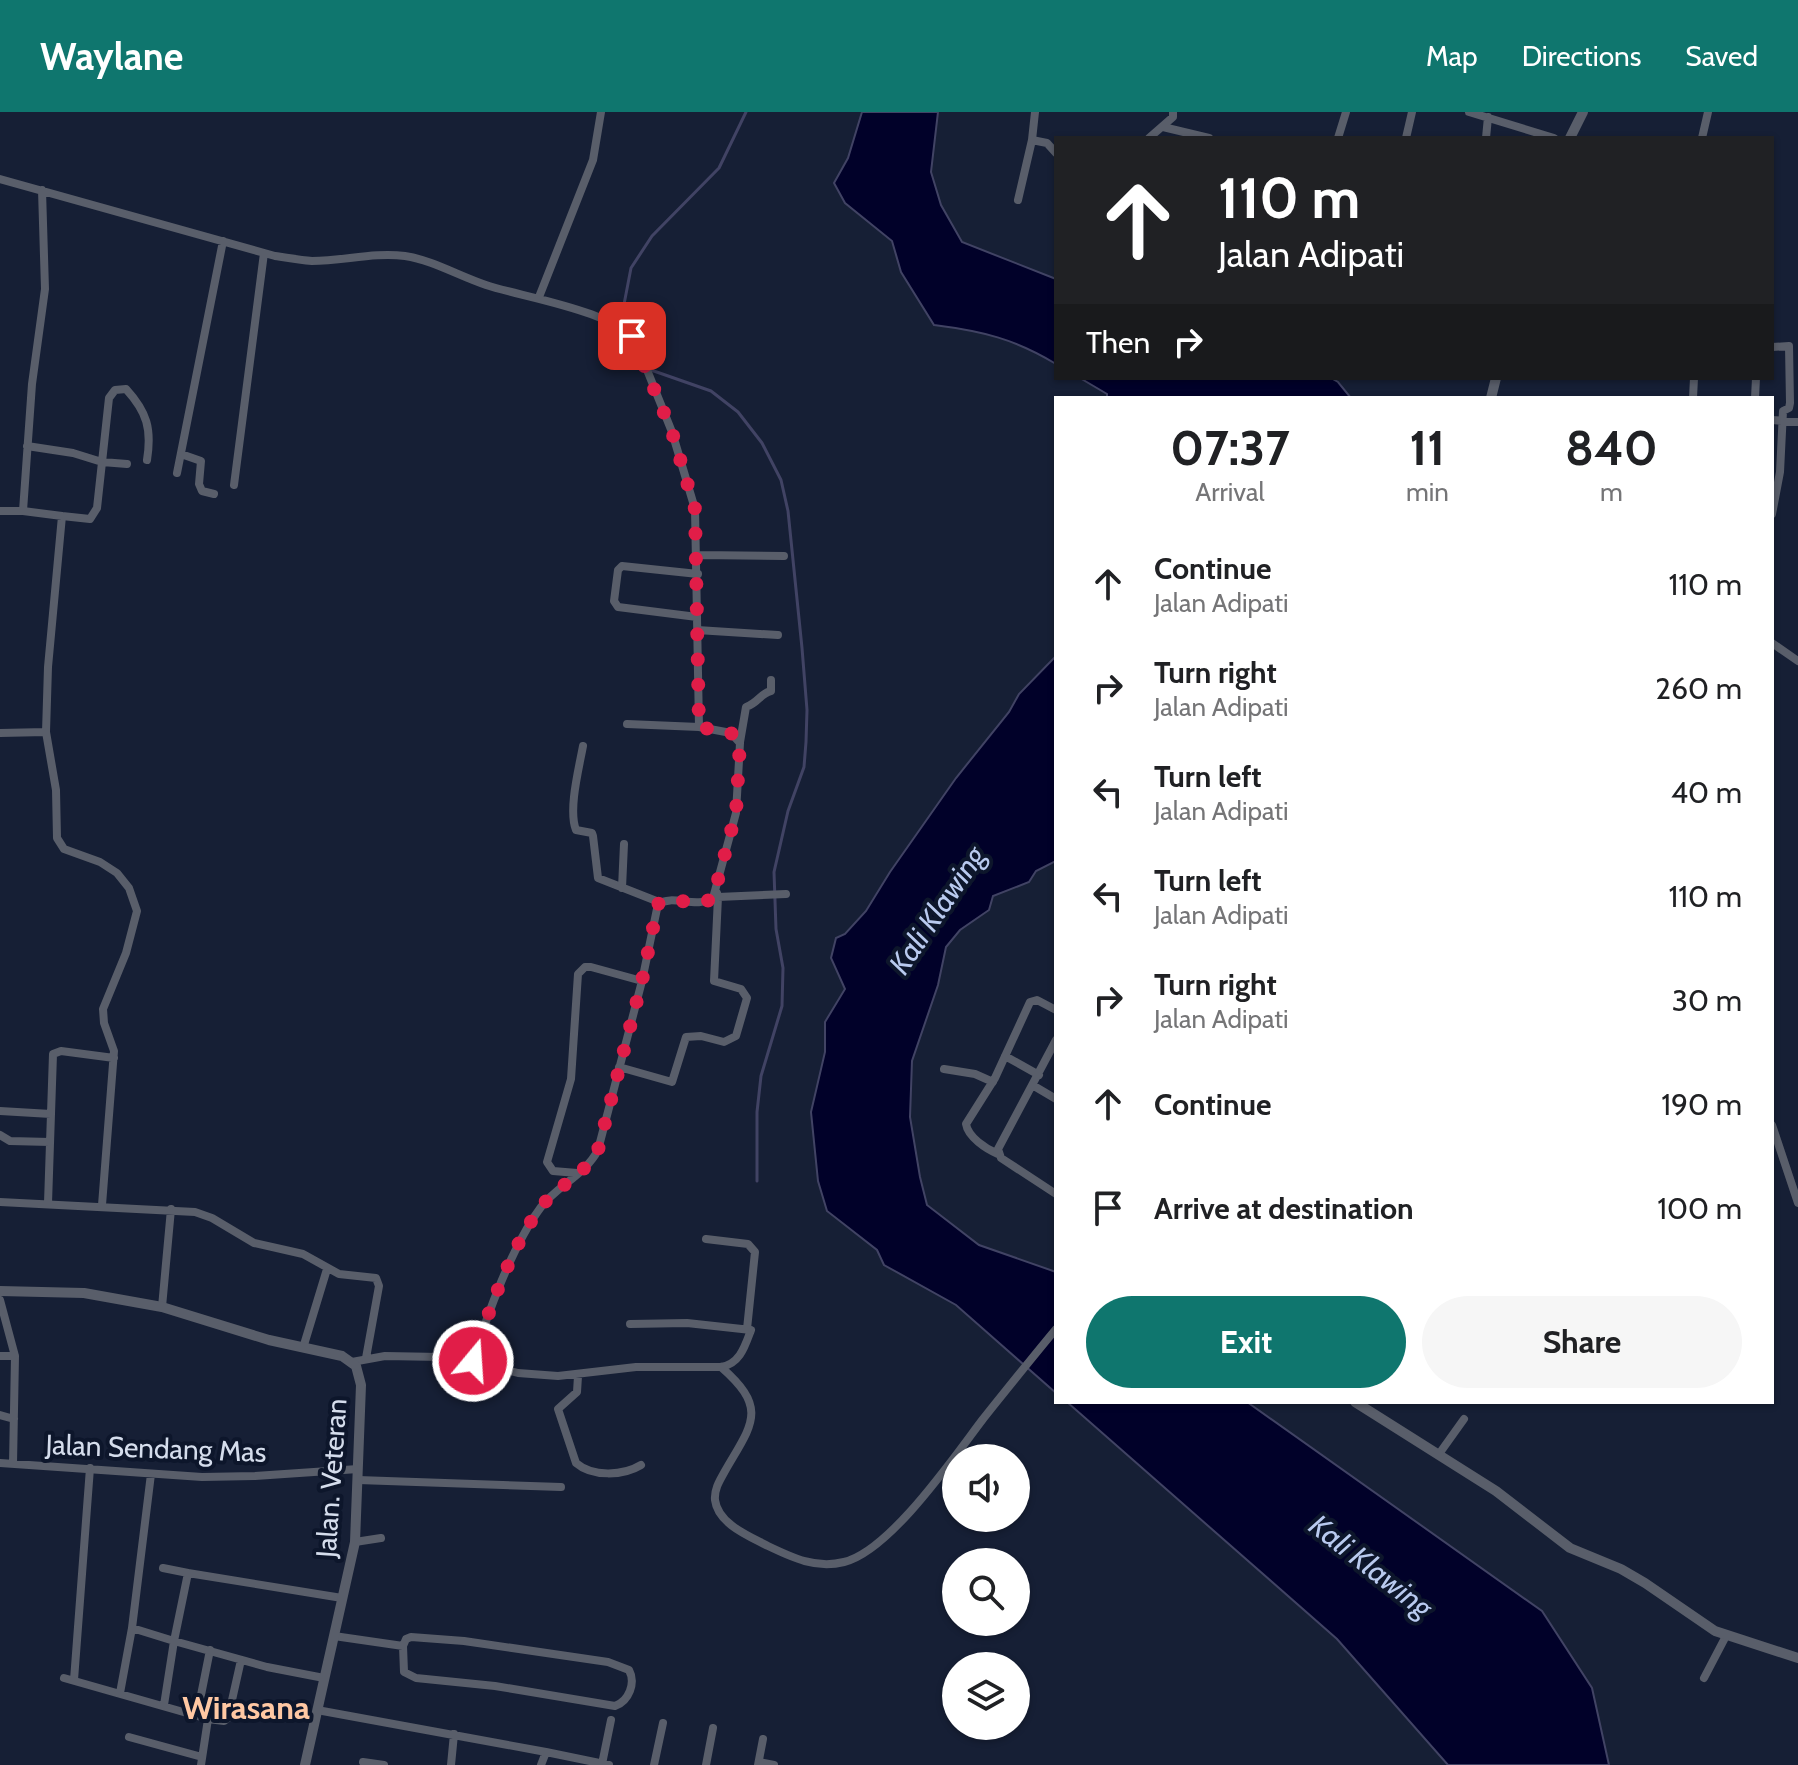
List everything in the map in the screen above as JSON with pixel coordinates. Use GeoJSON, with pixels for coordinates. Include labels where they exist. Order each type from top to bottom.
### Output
{"type":"FeatureCollection","features":[{"type":"Feature","properties":{"kind":"street"},"geometry":{"type":"LineString","coordinates":[[539,297],[593,160],[601,112]]}},
{"type":"Feature","properties":{"kind":"street"},"geometry":{"type":"LineString","coordinates":[[1018,200],[1035,112]]}},
{"type":"Feature","properties":{"kind":"street"},"geometry":{"type":"LineString","coordinates":[[1152,136],[1173,117],[1173,112]]}},
{"type":"Feature","properties":{"kind":"street"},"geometry":{"type":"LineString","coordinates":[[1339,136],[1346,112]]}},
{"type":"Feature","properties":{"kind":"street"},"geometry":{"type":"LineString","coordinates":[[1406,136],[1412,112]]}},
{"type":"Feature","properties":{"kind":"street"},"geometry":{"type":"LineString","coordinates":[[1469,112],[1548,136]]}},
{"type":"Feature","properties":{"kind":"street"},"geometry":{"type":"LineString","coordinates":[[1571,136],[1583,112]]}},
{"type":"Feature","properties":{"kind":"street"},"geometry":{"type":"LineString","coordinates":[[1702,136],[1708,112]]}},
{"type":"Feature","properties":{"kind":"street"},"geometry":{"type":"LineString","coordinates":[[1486,136],[1488,117]]}},
{"type":"Feature","properties":{"kind":"street"},"geometry":{"type":"LineString","coordinates":[[1163,127],[1201,136]]}},
{"type":"Feature","properties":{"kind":"street"},"geometry":{"type":"LineString","coordinates":[[1032,140],[1047,143],[1054,151]]}},
{"type":"Feature","properties":{"kind":"street"},"geometry":{"type":"LineString","coordinates":[[0,179],[264,253],[311,261],[401,256],[493,287],[539,297],[608,323],[632,336],[672,432],[695,509],[699,727]]}},
{"type":"Feature","properties":{"kind":"street"},"geometry":{"type":"LineString","coordinates":[[23,511],[32,384],[45,289],[42,190]]}},
{"type":"Feature","properties":{"kind":"street"},"geometry":{"type":"LineString","coordinates":[[177,473],[223,241]]}},
{"type":"Feature","properties":{"kind":"street"},"geometry":{"type":"LineString","coordinates":[[234,485],[264,253]]}},
{"type":"Feature","properties":{"kind":"street"},"geometry":{"type":"LineString","coordinates":[[1774,347],[1789,346],[1790,403],[1777,421],[1780,472],[1774,504]]}},
{"type":"Feature","properties":{"kind":"street"},"geometry":{"type":"LineString","coordinates":[[0,511],[23,511],[84,520],[94,516],[112,392],[126,389],[144,413],[151,436],[147,460]]}},
{"type":"Feature","properties":{"kind":"street"},"geometry":{"type":"LineString","coordinates":[[1777,421],[1798,422]]}},
{"type":"Feature","properties":{"kind":"street"},"geometry":{"type":"LineString","coordinates":[[27,446],[73,453],[102,462],[127,464]]}},
{"type":"Feature","properties":{"kind":"street"},"geometry":{"type":"LineString","coordinates":[[181,454],[201,461],[199,487],[214,494]]}},
{"type":"Feature","properties":{"kind":"street"},"geometry":{"type":"LineString","coordinates":[[62,516],[48,667],[46,732],[56,790],[59,845],[108,866],[129,888],[137,911],[126,953],[103,1009],[114,1058],[102,1205]]}},
{"type":"Feature","properties":{"kind":"street"},"geometry":{"type":"LineString","coordinates":[[698,555],[784,556]]}},
{"type":"Feature","properties":{"kind":"street"},"geometry":{"type":"LineString","coordinates":[[697,617],[618,607],[614,601],[618,570],[622,566],[698,574]]}},
{"type":"Feature","properties":{"kind":"street"},"geometry":{"type":"LineString","coordinates":[[697,630],[778,635]]}},
{"type":"Feature","properties":{"kind":"street"},"geometry":{"type":"LineString","coordinates":[[1774,644],[1798,661]]}},
{"type":"Feature","properties":{"kind":"street"},"geometry":{"type":"LineString","coordinates":[[619,1067],[672,1082],[686,1037],[701,1036],[724,1042],[736,1036],[747,998],[741,989],[714,981],[717,894],[736,813],[740,743],[746,707],[755,704],[764,692],[770,692],[771,680]]}},
{"type":"Feature","properties":{"kind":"street"},"geometry":{"type":"LineString","coordinates":[[627,724],[699,727],[731,733],[740,743]]}},
{"type":"Feature","properties":{"kind":"street"},"geometry":{"type":"LineString","coordinates":[[0,733],[46,732]]}},
{"type":"Feature","properties":{"kind":"street"},"geometry":{"type":"LineString","coordinates":[[583,746],[575,790],[574,828],[593,836],[598,878],[659,902],[703,903],[717,894],[786,894]]}},
{"type":"Feature","properties":{"kind":"street"},"geometry":{"type":"LineString","coordinates":[[622,888],[624,844]]}},
{"type":"Feature","properties":{"kind":"street"},"geometry":{"type":"LineString","coordinates":[[473,1361],[482,1331],[530,1223],[547,1200],[591,1161],[598,1150],[659,902]]}},
{"type":"Feature","properties":{"kind":"street"},"geometry":{"type":"LineString","coordinates":[[577,1173],[553,1171],[547,1162],[571,1079],[578,974],[585,967],[591,967],[642,981]]}},
{"type":"Feature","properties":{"kind":"street"},"geometry":{"type":"LineString","coordinates":[[1054,1009],[1040,1001],[1030,1002],[993,1082],[965,1127],[986,1148],[1054,1193]]}},
{"type":"Feature","properties":{"kind":"street"},"geometry":{"type":"LineString","coordinates":[[998,1154],[999,1145],[1034,1086],[1054,1044]]}},
{"type":"Feature","properties":{"kind":"street"},"geometry":{"type":"LineString","coordinates":[[48,1203],[55,1052],[114,1058]]}},
{"type":"Feature","properties":{"kind":"street"},"geometry":{"type":"LineString","coordinates":[[1005,1056],[1039,1075]]}},
{"type":"Feature","properties":{"kind":"street"},"geometry":{"type":"LineString","coordinates":[[944,1069],[975,1074],[993,1082]]}},
{"type":"Feature","properties":{"kind":"street"},"geometry":{"type":"LineString","coordinates":[[1034,1086],[1054,1098]]}},
{"type":"Feature","properties":{"kind":"street"},"geometry":{"type":"LineString","coordinates":[[0,1111],[51,1114]]}},
{"type":"Feature","properties":{"kind":"street"},"geometry":{"type":"LineString","coordinates":[[1774,1131],[1798,1203]]}},
{"type":"Feature","properties":{"kind":"street"},"geometry":{"type":"LineString","coordinates":[[0,1135],[13,1141],[50,1142]]}},
{"type":"Feature","properties":{"kind":"street"},"geometry":{"type":"LineString","coordinates":[[0,1202],[171,1209],[205,1214],[254,1243],[303,1254],[339,1274],[372,1277],[379,1283],[366,1358]]}},
{"type":"Feature","properties":{"kind":"street"},"geometry":{"type":"LineString","coordinates":[[162,1307],[171,1209]]}},
{"type":"Feature","properties":{"kind":"street"},"geometry":{"type":"LineString","coordinates":[[706,1239],[748,1244],[755,1252],[747,1329]]}},
{"type":"Feature","properties":{"kind":"street"},"geometry":{"type":"LineString","coordinates":[[303,1348],[327,1269]]}},
{"type":"Feature","properties":{"kind":"street","name":"Jalan. Veteran"},"geometry":{"type":"LineString","coordinates":[[0,1291],[84,1293],[162,1307],[303,1348],[336,1353],[352,1362],[359,1372],[355,1542],[305,1765]]}},
{"type":"Feature","properties":{"kind":"street"},"geometry":{"type":"LineString","coordinates":[[0,1300],[15,1356],[13,1464]]}},
{"type":"Feature","properties":{"kind":"street"},"geometry":{"type":"LineString","coordinates":[[352,1362],[366,1358],[409,1356],[473,1361],[518,1373],[578,1376],[636,1367],[721,1367],[731,1366],[738,1360],[751,1331],[687,1323],[630,1324]]}},
{"type":"Feature","properties":{"kind":"street"},"geometry":{"type":"LineString","coordinates":[[721,1367],[745,1389],[752,1411],[750,1427],[716,1491],[720,1514],[736,1528],[791,1557],[814,1564],[827,1564],[845,1562],[861,1555],[899,1523],[1054,1331]]}},
{"type":"Feature","properties":{"kind":"street"},"geometry":{"type":"LineString","coordinates":[[0,1356],[15,1356]]}},
{"type":"Feature","properties":{"kind":"street"},"geometry":{"type":"LineString","coordinates":[[578,1376],[577,1392],[558,1409],[576,1463],[590,1471],[607,1473],[631,1470],[641,1465]]}},
{"type":"Feature","properties":{"kind":"street"},"geometry":{"type":"LineString","coordinates":[[1359,1404],[1496,1491],[1570,1548],[1621,1569],[1726,1636],[1798,1658]]}},
{"type":"Feature","properties":{"kind":"street"},"geometry":{"type":"LineString","coordinates":[[0,1415],[14,1419]]}},
{"type":"Feature","properties":{"kind":"street"},"geometry":{"type":"LineString","coordinates":[[1439,1454],[1464,1419]]}},
{"type":"Feature","properties":{"kind":"street","name":"Jalan Sendang Mas"},"geometry":{"type":"LineString","coordinates":[[0,1463],[151,1474],[358,1474],[561,1487]]}},
{"type":"Feature","properties":{"kind":"street"},"geometry":{"type":"LineString","coordinates":[[74,1680],[90,1468]]}},
{"type":"Feature","properties":{"kind":"street"},"geometry":{"type":"LineString","coordinates":[[120,1693],[132,1628],[151,1474]]}},
{"type":"Feature","properties":{"kind":"street"},"geometry":{"type":"LineString","coordinates":[[355,1542],[381,1538]]}},
{"type":"Feature","properties":{"kind":"street"},"geometry":{"type":"LineString","coordinates":[[163,1568],[342,1598]]}},
{"type":"Feature","properties":{"kind":"street"},"geometry":{"type":"LineString","coordinates":[[164,1705],[188,1573]]}},
{"type":"Feature","properties":{"kind":"street"},"geometry":{"type":"LineString","coordinates":[[132,1628],[241,1660],[324,1678]]}},
{"type":"Feature","properties":{"kind":"street"},"geometry":{"type":"LineString","coordinates":[[334,1636],[403,1646]]}},
{"type":"Feature","properties":{"kind":"street"},"geometry":{"type":"LineString","coordinates":[[1704,1678],[1726,1636]]}},
{"type":"Feature","properties":{"kind":"street"},"geometry":{"type":"LineString","coordinates":[[409,1638],[424,1638],[608,1662],[629,1670],[632,1685],[626,1699],[615,1706],[495,1686],[416,1678],[404,1672],[403,1646],[409,1638]]}},
{"type":"Feature","properties":{"kind":"street"},"geometry":{"type":"LineString","coordinates":[[197,1715],[210,1650]]}},
{"type":"Feature","properties":{"kind":"street"},"geometry":{"type":"LineString","coordinates":[[64,1678],[217,1721],[228,1718],[241,1660]]}},
{"type":"Feature","properties":{"kind":"street"},"geometry":{"type":"LineString","coordinates":[[317,1710],[606,1764],[611,1720]]}},
{"type":"Feature","properties":{"kind":"street"},"geometry":{"type":"LineString","coordinates":[[129,1737],[202,1761],[208,1719]]}},
{"type":"Feature","properties":{"kind":"street"},"geometry":{"type":"LineString","coordinates":[[654,1765],[663,1723]]}},
{"type":"Feature","properties":{"kind":"street"},"geometry":{"type":"LineString","coordinates":[[706,1765],[713,1728]]}},
{"type":"Feature","properties":{"kind":"street"},"geometry":{"type":"LineString","coordinates":[[451,1765],[454,1734]]}},
{"type":"Feature","properties":{"kind":"street"},"geometry":{"type":"LineString","coordinates":[[763,1739],[758,1763],[774,1765]]}},
{"type":"Feature","properties":{"kind":"street"},"geometry":{"type":"LineString","coordinates":[[541,1765],[546,1752]]}},
{"type":"Feature","properties":{"kind":"street"},"geometry":{"type":"LineString","coordinates":[[363,1762],[384,1765]]}},
{"type":"Feature","properties":{"kind":"water"},"geometry":{"type":"Polygon","coordinates":[[[862,112],[938,112],[931,172],[941,205],[962,242],[1054,278],[1054,363],[998,337],[934,325],[901,272],[892,241],[845,203],[834,183],[848,158],[862,112]]]}},
{"type":"Feature","properties":{"kind":"water"},"geometry":{"type":"Polygon","coordinates":[[[1083,380],[1334,380],[1349,396],[1107,396],[1083,380]]]}},
{"type":"Feature","properties":{"kind":"water","name":"Kali Klawing"},"geometry":{"type":"Polygon","coordinates":[[[1054,658],[1054,862],[1036,871],[1029,882],[993,896],[989,910],[960,930],[946,947],[938,985],[912,1061],[910,1117],[927,1205],[979,1245],[1054,1271],[1054,1391],[956,1305],[884,1265],[877,1250],[827,1211],[818,1181],[811,1112],[825,1052],[825,1022],[845,989],[831,958],[836,938],[845,934],[866,911],[956,778],[1009,712],[1019,694],[1054,658]]]}},
{"type":"Feature","properties":{"kind":"water","name":"Kali Klawing"},"geometry":{"type":"Polygon","coordinates":[[[1069,1404],[1250,1404],[1542,1611],[1592,1688],[1609,1765],[1448,1765],[1337,1639],[1069,1404]]]}},
{"type":"Feature","properties":{"kind":"waterway"},"geometry":{"type":"LineString","coordinates":[[644,368],[627,362],[616,346],[631,268],[652,236],[719,168],[746,112]]}},
{"type":"Feature","properties":{"kind":"waterway"},"geometry":{"type":"LineString","coordinates":[[651,370],[711,391],[738,412],[762,443],[781,480],[788,511],[807,710],[806,742],[804,767],[788,811],[774,872],[776,929],[783,968],[782,1006],[761,1076],[757,1112],[757,1181]]}},
{"type":"Feature","properties":{"kind":"district","name":"Wirasana"},"geometry":{"type":"Point","coordinates":[246,1707]}},
{"type":"Feature","properties":{"kind":"route"},"geometry":{"type":"LineString","coordinates":[[473,1361],[482,1331],[530,1223],[557,1189],[591,1161],[598,1150],[642,981],[658,904],[664,900],[703,903],[713,898],[736,813],[740,743],[731,733],[699,727],[695,509],[672,432],[632,336]]}}]}
